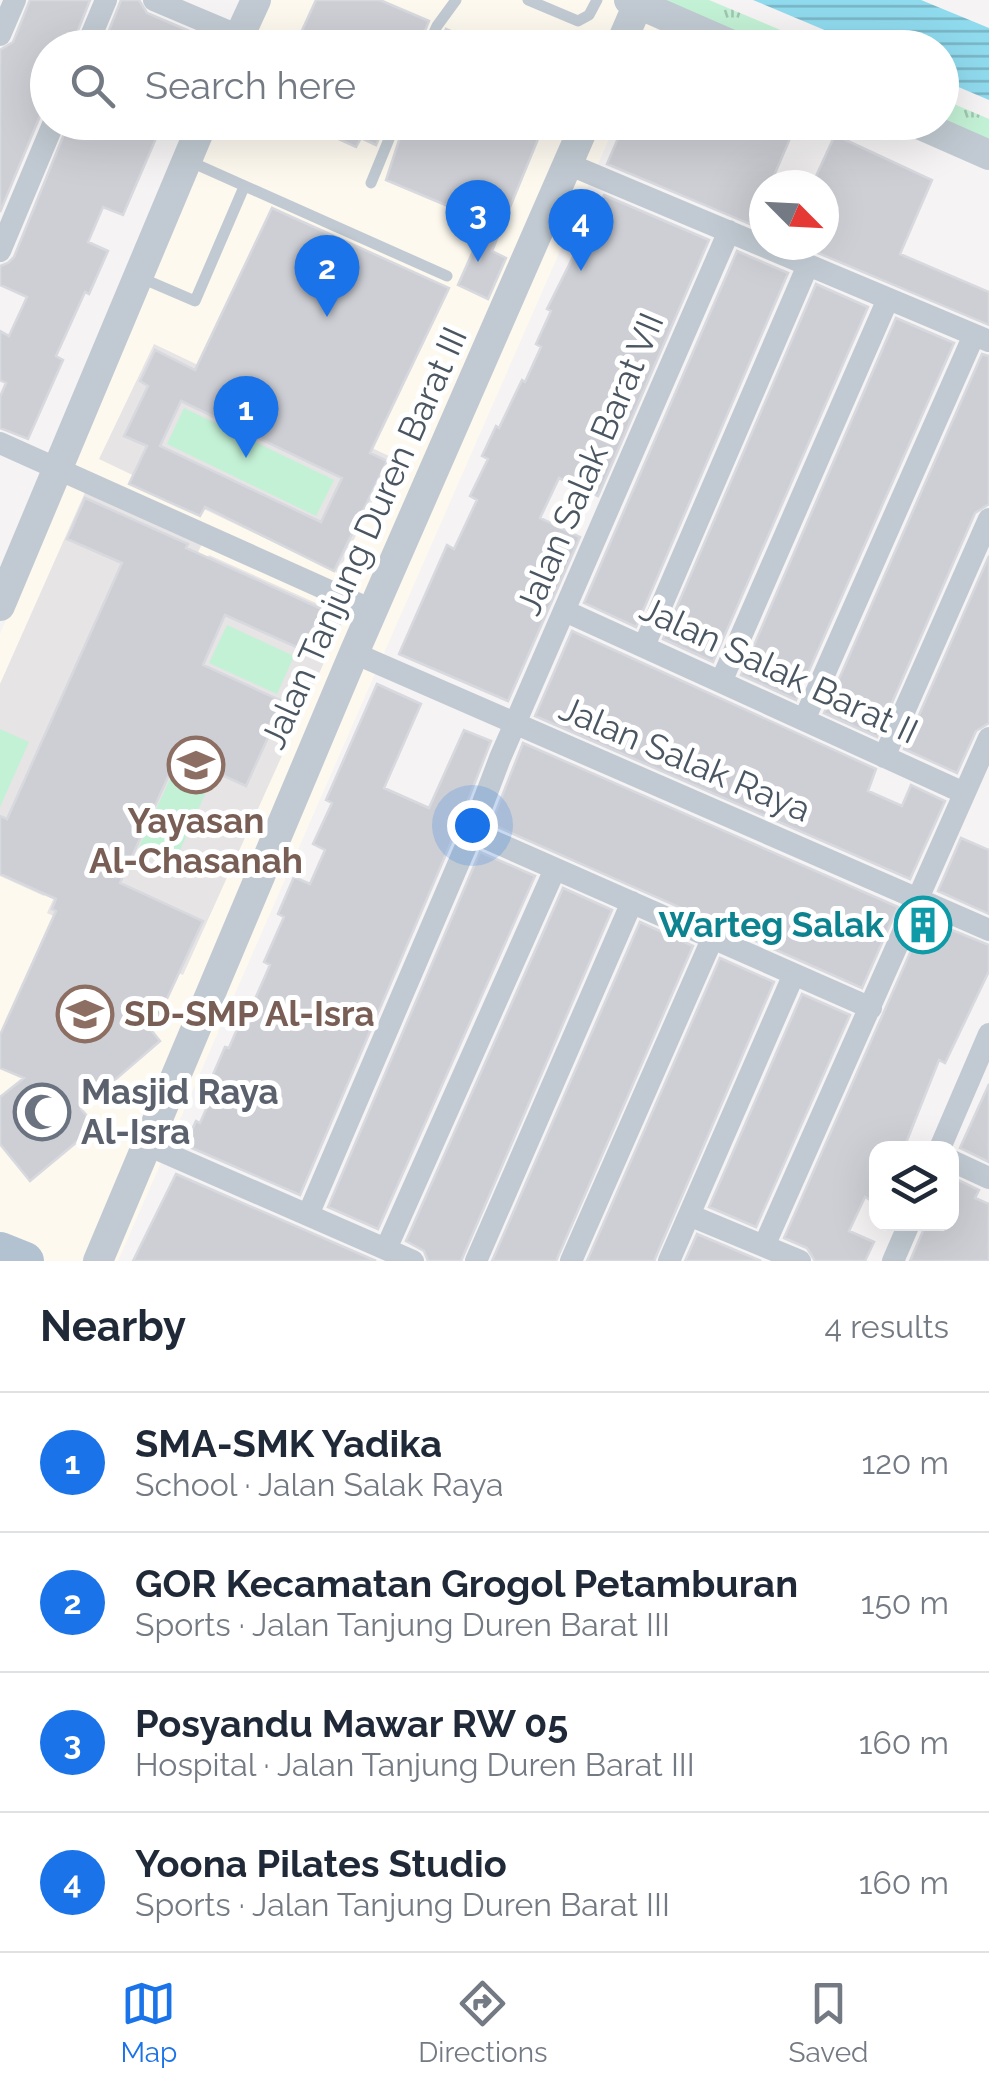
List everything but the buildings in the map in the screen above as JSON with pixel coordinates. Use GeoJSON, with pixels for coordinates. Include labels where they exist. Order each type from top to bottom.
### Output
{"type":"FeatureCollection","features":[{"type":"Feature","properties":{"kind":"main road"},"geometry":{"type":"LineString","coordinates":[[0,1251],[25,1261]]}},
{"type":"Feature","properties":{"kind":"street"},"geometry":{"type":"LineString","coordinates":[[0,35],[15,0]]}},
{"type":"Feature","properties":{"kind":"street"},"geometry":{"type":"LineString","coordinates":[[94,30],[106,0]]}},
{"type":"Feature","properties":{"kind":"street"},"geometry":{"type":"LineString","coordinates":[[154,0],[213,30]]}},
{"type":"Feature","properties":{"kind":"street"},"geometry":{"type":"LineString","coordinates":[[242,30],[256,0]]}},
{"type":"Feature","properties":{"kind":"street"},"geometry":{"type":"LineString","coordinates":[[625,30],[634,2],[699,30]]}},
{"type":"Feature","properties":{"kind":"street"},"geometry":{"type":"LineString","coordinates":[[0,251],[46,140]]}},
{"type":"Feature","properties":{"kind":"street"},"geometry":{"type":"LineString","coordinates":[[0,606],[6,573],[58,467],[195,140]]}},
{"type":"Feature","properties":{"kind":"street","name":"Jalan Tanjung Duren Barat III"},"geometry":{"type":"LineString","coordinates":[[98,1261],[372,610],[578,140]]}},
{"type":"Feature","properties":{"kind":"street"},"geometry":{"type":"LineString","coordinates":[[955,140],[989,155]]}},
{"type":"Feature","properties":{"kind":"street"},"geometry":{"type":"LineString","coordinates":[[568,164],[982,338],[804,720]]}},
{"type":"Feature","properties":{"kind":"street","name":"Jalan Salak Barat VII"},"geometry":{"type":"LineString","coordinates":[[308,1215],[729,232]]}},
{"type":"Feature","properties":{"kind":"street"},"geometry":{"type":"LineString","coordinates":[[644,646],[808,265]]}},
{"type":"Feature","properties":{"kind":"street"},"geometry":{"type":"LineString","coordinates":[[721,682],[888,298]]}},
{"type":"Feature","properties":{"kind":"street"},"geometry":{"type":"LineString","coordinates":[[0,443],[372,610]]}},
{"type":"Feature","properties":{"kind":"street"},"geometry":{"type":"LineString","coordinates":[[884,757],[989,519]]}},
{"type":"Feature","properties":{"kind":"street","name":"Jalan Salak Barat II"},"geometry":{"type":"LineString","coordinates":[[566,611],[964,793]]}},
{"type":"Feature","properties":{"kind":"street","name":"Jalan Salak Raya"},"geometry":{"type":"LineString","coordinates":[[354,653],[989,930]]}},
{"type":"Feature","properties":{"kind":"street"},"geometry":{"type":"LineString","coordinates":[[764,1246],[989,738]]}},
{"type":"Feature","properties":{"kind":"street"},"geometry":{"type":"LineString","coordinates":[[472,832],[871,1008]]}},
{"type":"Feature","properties":{"kind":"street"},"geometry":{"type":"LineString","coordinates":[[386,1249],[555,869]]}},
{"type":"Feature","properties":{"kind":"street"},"geometry":{"type":"LineString","coordinates":[[476,1261],[632,902]]}},
{"type":"Feature","properties":{"kind":"street"},"geometry":{"type":"LineString","coordinates":[[571,1261],[713,937]]}},
{"type":"Feature","properties":{"kind":"street"},"geometry":{"type":"LineString","coordinates":[[669,1261],[794,974]]}},
{"type":"Feature","properties":{"kind":"street"},"geometry":{"type":"LineString","coordinates":[[943,1141],[987,1044]]}},
{"type":"Feature","properties":{"kind":"street"},"geometry":{"type":"LineString","coordinates":[[145,1144],[413,1261]]}},
{"type":"Feature","properties":{"kind":"street"},"geometry":{"type":"LineString","coordinates":[[959,1164],[989,1178]]}},
{"type":"Feature","properties":{"kind":"street"},"geometry":{"type":"LineString","coordinates":[[689,1216],[800,1261]]}},
{"type":"Feature","properties":{"kind":"street"},"geometry":{"type":"LineString","coordinates":[[893,1261],[905,1231]]}},
{"type":"Feature","properties":{"kind":"lane"},"geometry":{"type":"LineString","coordinates":[[435,30],[456,0]]}},
{"type":"Feature","properties":{"kind":"lane"},"geometry":{"type":"LineString","coordinates":[[528,0],[578,21],[589,16],[597,0]]}},
{"type":"Feature","properties":{"kind":"lane"},"geometry":{"type":"LineString","coordinates":[[371,183],[389,140]]}},
{"type":"Feature","properties":{"kind":"lane"},"geometry":{"type":"LineString","coordinates":[[187,160],[447,276]]}},
{"type":"Feature","properties":{"kind":"lane"},"geometry":{"type":"LineString","coordinates":[[138,277],[195,302],[244,187]]}},
{"type":"Feature","properties":{"kind":"shaded area"},"geometry":{"type":"Polygon","coordinates":[[[268,0],[669,0],[656,30],[255,30],[268,0]]]}},
{"type":"Feature","properties":{"kind":"shaded area"},"geometry":{"type":"Polygon","coordinates":[[[209,140],[609,140],[118,1261],[0,1261],[0,634],[209,140]]]}},
{"type":"Feature","properties":{"kind":"shaded area"},"geometry":{"type":"Polygon","coordinates":[[[154,344],[393,458],[338,573],[99,459],[154,344]]]}},
{"type":"Feature","properties":{"kind":"shaded area"},"geometry":{"type":"Polygon","coordinates":[[[87,488],[204,539],[44,896],[0,876],[0,684],[87,488]]]}},
{"type":"Feature","properties":{"kind":"shaded area","name":"Yayasan Al-Chasanah"},"geometry":{"type":"Polygon","coordinates":[[[209,555],[345,616],[183,975],[47,913],[209,555]]]}},
{"type":"Feature","properties":{"kind":"green space"},"geometry":{"type":"Polygon","coordinates":[[[656,0],[709,0],[780,30],[727,30],[656,0]]]}},
{"type":"Feature","properties":{"kind":"green space"},"geometry":{"type":"Polygon","coordinates":[[[959,106],[989,119],[989,142],[959,129],[959,106]]]}},
{"type":"Feature","properties":{"kind":"green space"},"geometry":{"type":"Polygon","coordinates":[[[184,408],[334,480],[316,516],[167,444],[184,408]]]}},
{"type":"Feature","properties":{"kind":"green space"},"geometry":{"type":"Polygon","coordinates":[[[227,625],[294,656],[277,694],[209,663],[227,625]]]}},
{"type":"Feature","properties":{"kind":"green space"},"geometry":{"type":"Polygon","coordinates":[[[0,729],[29,742],[0,807],[0,729]]]}},
{"type":"Feature","properties":{"kind":"green space"},"geometry":{"type":"Polygon","coordinates":[[[175,768],[210,783],[173,866],[138,849],[175,768]]]}},
{"type":"Feature","properties":{"kind":"water"},"geometry":{"type":"Polygon","coordinates":[[[753,0],[921,0],[989,28],[989,100],[959,87],[959,30],[824,30],[753,0]]]}},
{"type":"Feature","properties":{"kind":"place","name":"Posyandu Mawar RW 05"},"geometry":{"type":"Point","coordinates":[478,262]}},
{"type":"Feature","properties":{"kind":"place","name":"Yoona Pilates Studio"},"geometry":{"type":"Point","coordinates":[581,271]}},
{"type":"Feature","properties":{"kind":"place","name":"GOR Kecamatan Grogol Petamburan"},"geometry":{"type":"Point","coordinates":[327,317]}},
{"type":"Feature","properties":{"kind":"place","name":"SMA-SMK Yadika"},"geometry":{"type":"Point","coordinates":[246,458]}},
{"type":"Feature","properties":{"kind":"place","name":"Yayasan Al-Chasanah"},"geometry":{"type":"Point","coordinates":[196,765]}},
{"type":"Feature","properties":{"kind":"place","name":"Warteg Salak"},"geometry":{"type":"Point","coordinates":[923,925]}},
{"type":"Feature","properties":{"kind":"place","name":"SD-SMP Al-Isra"},"geometry":{"type":"Point","coordinates":[85,1014]}},
{"type":"Feature","properties":{"kind":"place","name":"Masjid Raya Al-Isra"},"geometry":{"type":"Point","coordinates":[42,1112]}}]}
